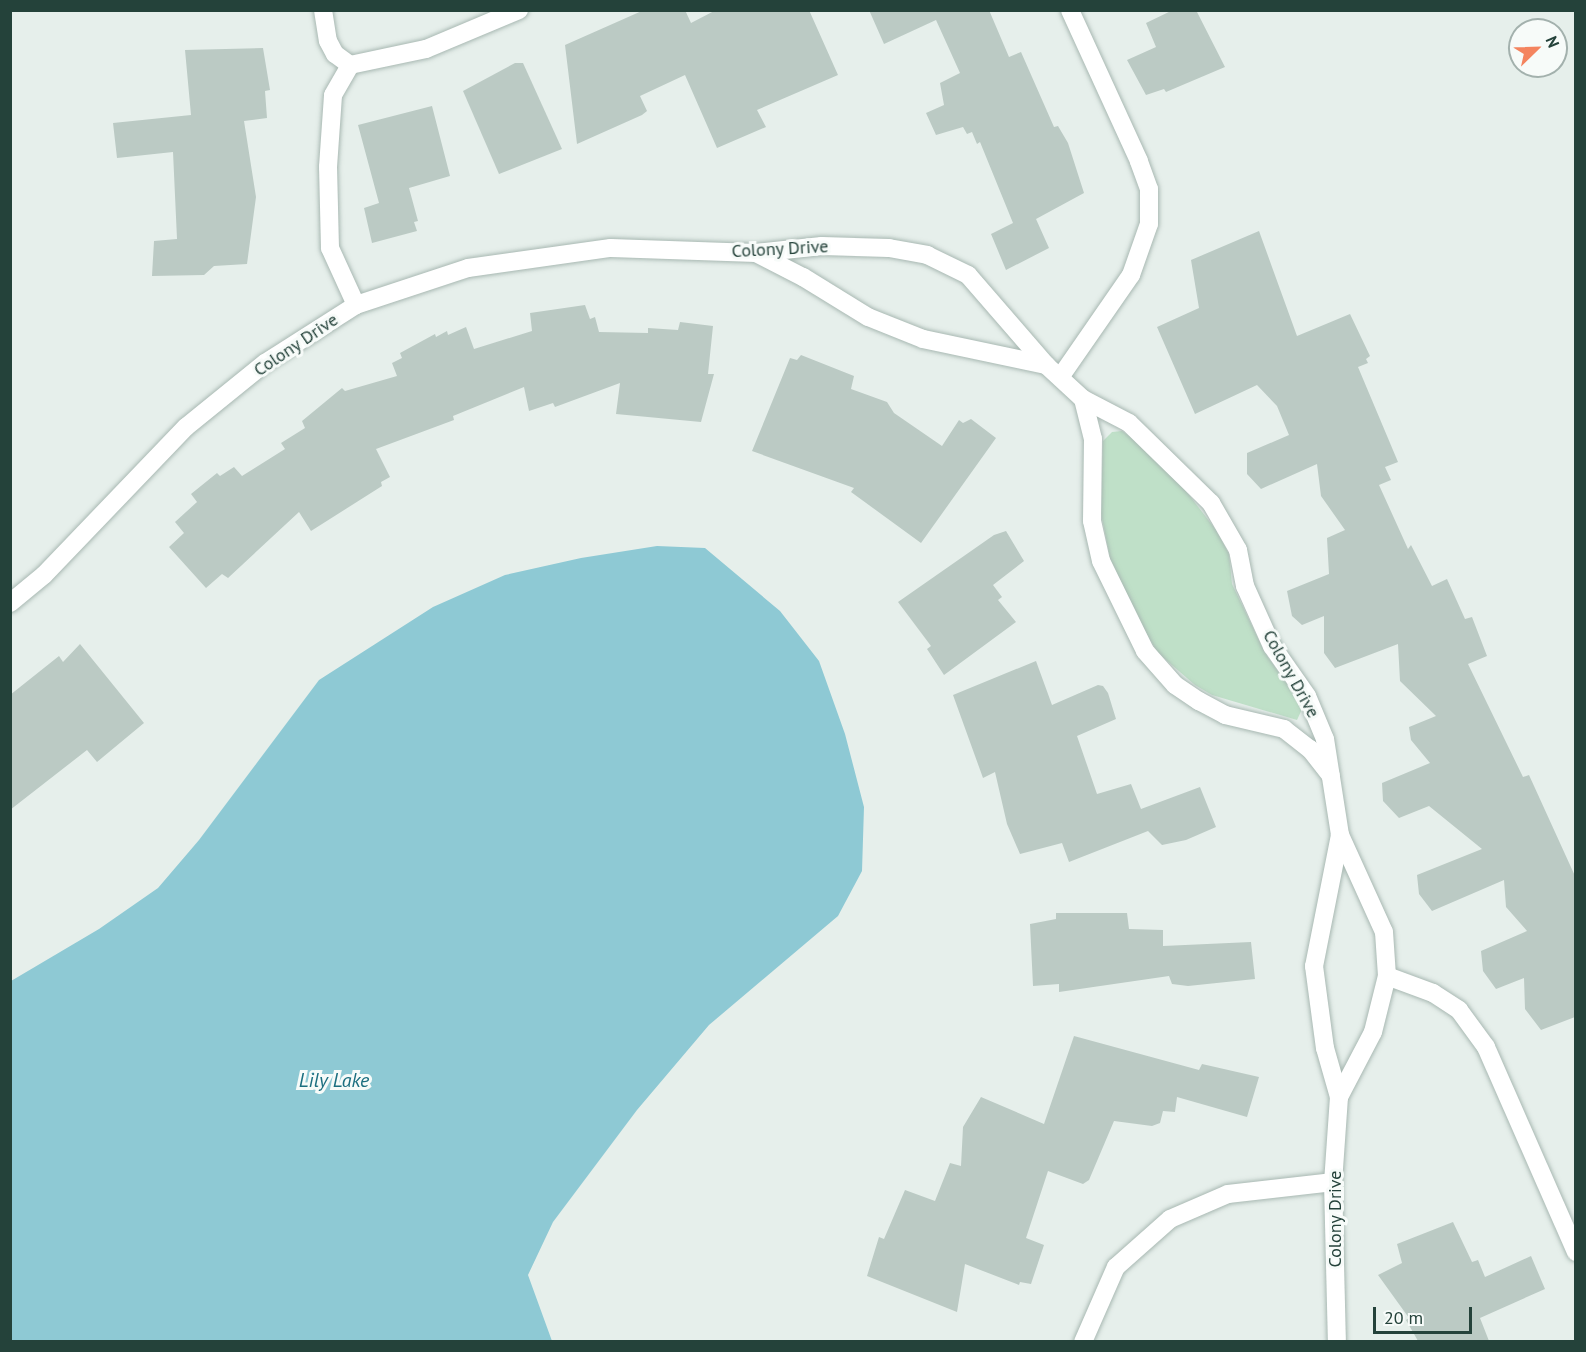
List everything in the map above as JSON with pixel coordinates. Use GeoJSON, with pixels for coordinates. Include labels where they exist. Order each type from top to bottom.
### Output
{"type":"FeatureCollection","features":[{"type":"Feature","properties":{"kind":"street"},"geometry":{"type":"LineString","coordinates":[[323,10],[328,41],[335,54],[350,65],[426,49],[519,10]]}},
{"type":"Feature","properties":{"kind":"street"},"geometry":{"type":"LineString","coordinates":[[1061,376],[1131,275],[1149,224],[1149,189],[1139,161],[1070,10]]}},
{"type":"Feature","properties":{"kind":"street"},"geometry":{"type":"LineString","coordinates":[[350,65],[333,95],[328,167],[330,248],[356,305]]}},
{"type":"Feature","properties":{"kind":"street","name":"Colony Drive"},"geometry":{"type":"LineString","coordinates":[[10,603],[44,575],[186,427],[265,363],[356,305],[468,268],[611,248],[756,253],[822,246],[889,248],[927,255],[968,275],[1046,365],[1061,376],[1083,399],[1129,423],[1211,503],[1238,550],[1245,586],[1272,646],[1307,696],[1325,739],[1333,778],[1340,835],[1384,932],[1387,976],[1374,1032],[1339,1097]]}},
{"type":"Feature","properties":{"kind":"street"},"geometry":{"type":"LineString","coordinates":[[756,253],[803,277],[868,317],[923,339],[1046,365]]}},
{"type":"Feature","properties":{"kind":"street"},"geometry":{"type":"LineString","coordinates":[[1083,399],[1093,439],[1092,521],[1101,561],[1145,651],[1175,685],[1199,701],[1225,715],[1284,729],[1310,749],[1333,778]]}},
{"type":"Feature","properties":{"kind":"street","name":"Colony Drive"},"geometry":{"type":"LineString","coordinates":[[1336,1341],[1333,1182],[1339,1097],[1325,1048],[1314,966],[1340,835]]}},
{"type":"Feature","properties":{"kind":"street"},"geometry":{"type":"LineString","coordinates":[[1387,976],[1433,993],[1459,1010],[1486,1047],[1575,1252]]}},
{"type":"Feature","properties":{"kind":"street"},"geometry":{"type":"LineString","coordinates":[[1083,1341],[1116,1267],[1170,1219],[1228,1194],[1333,1182]]}},
{"type":"Feature","properties":{"kind":"green space"},"geometry":{"type":"Polygon","coordinates":[[[1122,431],[1144,446],[1179,482],[1216,530],[1229,554],[1232,584],[1265,653],[1303,707],[1297,720],[1212,695],[1195,685],[1158,653],[1131,608],[1111,563],[1101,513],[1103,441],[1112,432],[1122,431]]]}},
{"type":"Feature","properties":{"kind":"water","name":"Lily Lake"},"geometry":{"type":"Polygon","coordinates":[[[657,546],[705,548],[780,611],[819,661],[845,734],[864,807],[862,871],[838,916],[709,1025],[637,1110],[553,1222],[528,1275],[552,1341],[11,1341],[11,981],[99,929],[158,888],[199,840],[319,680],[433,607],[505,575],[581,558],[657,546]]]}},
{"type":"Feature","properties":{"kind":"building"},"geometry":{"type":"Polygon","coordinates":[[[644,10],[685,10],[691,23],[716,10],[809,10],[838,75],[757,110],[766,127],[717,148],[685,75],[640,96],[647,111],[642,115],[577,144],[565,45],[644,10]]]}},
{"type":"Feature","properties":{"kind":"building"},"geometry":{"type":"Polygon","coordinates":[[[869,10],[989,10],[1009,57],[1021,52],[1054,127],[1058,126],[1068,143],[1084,193],[1036,219],[1049,248],[1006,270],[991,234],[1013,223],[980,142],[977,144],[972,132],[967,134],[963,127],[936,135],[926,113],[944,105],[940,83],[960,73],[936,20],[884,44],[869,10]]]}},
{"type":"Feature","properties":{"kind":"building"},"geometry":{"type":"Polygon","coordinates":[[[1173,10],[1196,10],[1225,67],[1166,92],[1164,89],[1146,95],[1127,60],[1156,47],[1146,23],[1173,10]]]}},
{"type":"Feature","properties":{"kind":"building"},"geometry":{"type":"Polygon","coordinates":[[[263,48],[270,90],[265,91],[267,118],[244,121],[256,197],[247,264],[214,266],[204,275],[152,276],[154,241],[177,239],[173,152],[117,158],[113,123],[191,115],[185,50],[263,48]]]}},
{"type":"Feature","properties":{"kind":"building"},"geometry":{"type":"Polygon","coordinates":[[[515,63],[523,63],[562,149],[499,174],[463,91],[515,63]]]}},
{"type":"Feature","properties":{"kind":"building"},"geometry":{"type":"Polygon","coordinates":[[[432,106],[450,176],[409,188],[418,221],[414,222],[417,231],[372,243],[364,208],[379,203],[358,125],[432,106]]]}},
{"type":"Feature","properties":{"kind":"building"},"geometry":{"type":"Polygon","coordinates":[[[1259,231],[1297,336],[1350,314],[1370,356],[1366,359],[1368,363],[1358,367],[1398,462],[1385,467],[1391,480],[1379,485],[1408,549],[1411,545],[1432,586],[1447,579],[1465,619],[1472,617],[1487,656],[1468,664],[1523,777],[1529,775],[1575,876],[1575,1017],[1541,1030],[1525,1009],[1524,978],[1496,989],[1483,971],[1481,951],[1527,931],[1506,907],[1504,880],[1432,911],[1419,894],[1417,875],[1482,849],[1429,806],[1399,818],[1383,801],[1382,783],[1430,763],[1411,740],[1409,727],[1436,716],[1400,681],[1398,644],[1335,668],[1324,653],[1324,616],[1302,625],[1292,616],[1287,591],[1329,574],[1327,538],[1345,530],[1321,496],[1317,464],[1261,489],[1247,474],[1247,453],[1289,435],[1277,406],[1257,385],[1195,414],[1157,327],[1199,308],[1191,260],[1259,231]]]}},
{"type":"Feature","properties":{"kind":"building"},"geometry":{"type":"Polygon","coordinates":[[[585,305],[590,319],[595,317],[599,332],[648,333],[648,328],[678,330],[680,322],[713,326],[708,374],[714,374],[701,422],[616,414],[620,383],[555,407],[553,403],[529,411],[524,387],[453,416],[454,420],[376,449],[390,477],[381,482],[382,486],[311,531],[299,512],[228,578],[222,574],[206,588],[169,547],[184,533],[175,522],[197,502],[191,494],[217,473],[220,476],[234,467],[242,476],[285,449],[281,443],[305,428],[302,421],[342,388],[345,391],[397,376],[392,363],[402,358],[400,353],[435,334],[436,337],[447,331],[448,335],[466,327],[474,349],[532,331],[530,313],[585,305]]]}},
{"type":"Feature","properties":{"kind":"building"},"geometry":{"type":"Polygon","coordinates":[[[801,355],[854,376],[851,389],[887,402],[894,413],[942,446],[959,420],[963,423],[971,419],[996,438],[921,543],[851,492],[854,488],[752,451],[790,358],[797,360],[801,355]]]}},
{"type":"Feature","properties":{"kind":"building"},"geometry":{"type":"Polygon","coordinates":[[[1006,531],[1024,561],[993,585],[1002,597],[998,600],[1016,622],[944,675],[927,649],[931,646],[898,602],[994,535],[1006,531]]]}},
{"type":"Feature","properties":{"kind":"building"},"geometry":{"type":"Polygon","coordinates":[[[80,644],[144,723],[97,762],[87,750],[10,810],[10,695],[59,656],[63,662],[80,644]]]}},
{"type":"Feature","properties":{"kind":"building"},"geometry":{"type":"Polygon","coordinates":[[[1036,661],[1052,705],[1098,685],[1103,686],[1108,693],[1116,719],[1077,736],[1097,794],[1131,784],[1141,809],[1200,787],[1216,827],[1186,840],[1162,845],[1148,831],[1069,862],[1062,843],[1020,854],[1007,824],[995,772],[983,778],[953,695],[1036,661]]]}},
{"type":"Feature","properties":{"kind":"building"},"geometry":{"type":"Polygon","coordinates":[[[1056,913],[1127,913],[1129,929],[1163,930],[1163,946],[1251,942],[1255,979],[1188,986],[1172,984],[1169,976],[1059,992],[1059,984],[1033,986],[1030,924],[1056,919],[1056,913]]]}},
{"type":"Feature","properties":{"kind":"building"},"geometry":{"type":"Polygon","coordinates":[[[1074,1036],[1199,1070],[1202,1064],[1259,1077],[1247,1117],[1177,1097],[1175,1112],[1163,1111],[1160,1123],[1152,1126],[1114,1121],[1089,1180],[1083,1184],[1048,1171],[1026,1238],[1044,1245],[1031,1284],[1020,1282],[1019,1285],[965,1264],[957,1312],[867,1276],[879,1237],[884,1239],[905,1190],[935,1201],[950,1163],[961,1166],[963,1127],[981,1097],[1044,1124],[1074,1036]]]}},
{"type":"Feature","properties":{"kind":"building"},"geometry":{"type":"Polygon","coordinates":[[[1453,1222],[1472,1262],[1478,1260],[1485,1277],[1531,1256],[1545,1289],[1480,1318],[1489,1341],[1418,1341],[1406,1320],[1409,1318],[1378,1275],[1402,1263],[1397,1244],[1453,1222]]]}}]}
